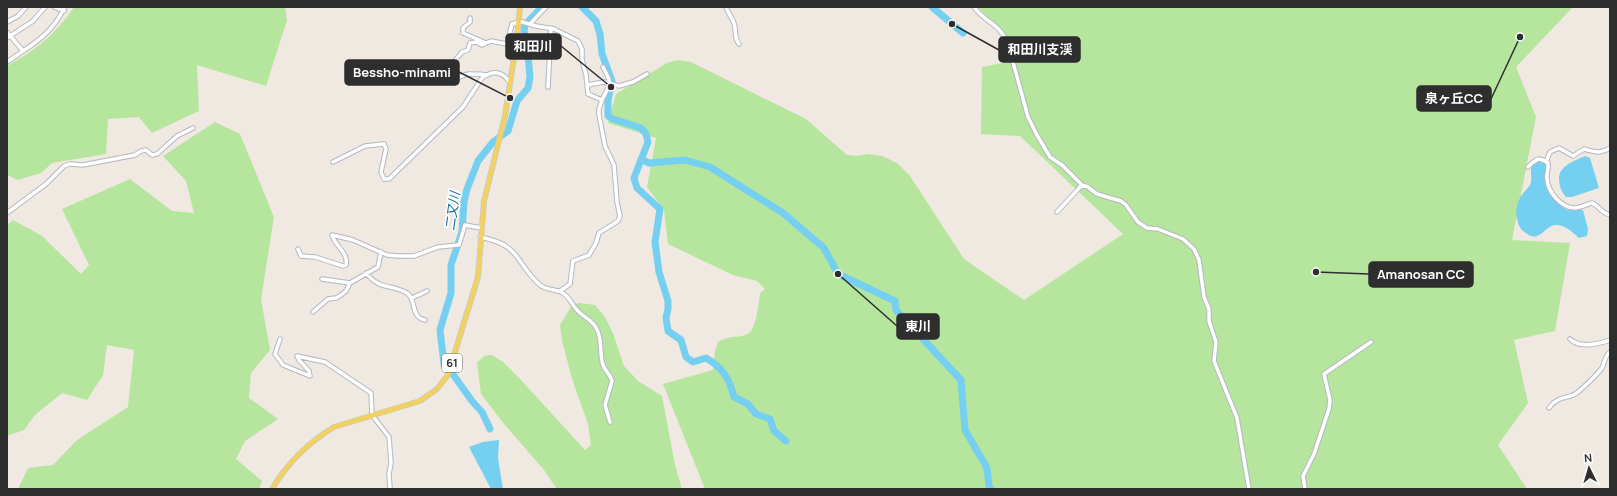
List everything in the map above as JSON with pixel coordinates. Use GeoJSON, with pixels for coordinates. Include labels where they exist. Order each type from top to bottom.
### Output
{"type":"FeatureCollection","features":[{"type":"Feature","properties":{"kind":"main road","name":"61"},"geometry":{"type":"LineString","coordinates":[[272,489],[281,474],[316,438],[334,427],[420,401],[437,389],[448,375],[478,277],[480,236],[484,201],[501,131],[510,83],[520,7]]}},
{"type":"Feature","properties":{"kind":"street"},"geometry":{"type":"LineString","coordinates":[[7,22],[18,16],[26,7]]}},
{"type":"Feature","properties":{"kind":"street"},"geometry":{"type":"LineString","coordinates":[[8,37],[33,21],[44,7]]}},
{"type":"Feature","properties":{"kind":"street"},"geometry":{"type":"LineString","coordinates":[[7,62],[42,39],[51,30],[65,9],[54,7]]}},
{"type":"Feature","properties":{"kind":"street"},"geometry":{"type":"LineString","coordinates":[[530,24],[546,7]]}},
{"type":"Feature","properties":{"kind":"street"},"geometry":{"type":"LineString","coordinates":[[726,7],[728,15],[735,26],[735,38],[739,44]]}},
{"type":"Feature","properties":{"kind":"street"},"geometry":{"type":"LineString","coordinates":[[974,7],[978,13],[994,24],[1004,34],[1028,117],[1050,157],[1062,165],[1082,185],[1088,187],[1097,194],[1121,201],[1126,205],[1138,222],[1147,228],[1158,229],[1183,239],[1194,249],[1199,260],[1204,297],[1209,309],[1209,321],[1216,342],[1214,361],[1237,418],[1249,489]]}},
{"type":"Feature","properties":{"kind":"street"},"geometry":{"type":"LineString","coordinates":[[470,18],[470,22],[463,28],[462,33],[486,43]]}},
{"type":"Feature","properties":{"kind":"street"},"geometry":{"type":"LineString","coordinates":[[454,62],[462,52],[468,50],[470,43],[476,42],[482,44],[491,41],[507,44],[512,24],[519,21],[551,28],[574,38],[581,45],[582,60],[588,85],[588,94],[602,100]]}},
{"type":"Feature","properties":{"kind":"street"},"geometry":{"type":"LineString","coordinates":[[548,87],[551,28]]}},
{"type":"Feature","properties":{"kind":"street"},"geometry":{"type":"LineString","coordinates":[[7,32],[8,37],[22,51]]}},
{"type":"Feature","properties":{"kind":"street"},"geometry":{"type":"LineString","coordinates":[[446,67],[456,78],[468,74],[486,75],[499,72],[503,74],[510,83]]}},
{"type":"Feature","properties":{"kind":"street"},"geometry":{"type":"LineString","coordinates":[[560,291],[570,284],[573,261],[589,255],[596,243],[599,233],[618,221],[620,216],[617,202],[614,166],[605,146],[599,115],[602,100],[609,84],[609,79],[603,67]]}},
{"type":"Feature","properties":{"kind":"street"},"geometry":{"type":"LineString","coordinates":[[588,85],[601,82],[618,86],[633,82],[647,74]]}},
{"type":"Feature","properties":{"kind":"street"},"geometry":{"type":"LineString","coordinates":[[333,162],[365,146],[384,144],[386,149],[381,172],[384,179],[389,179],[463,107],[476,86],[486,75]]}},
{"type":"Feature","properties":{"kind":"street"},"geometry":{"type":"LineString","coordinates":[[7,213],[46,184],[64,166],[70,164],[83,165],[135,155],[146,150],[152,155],[157,154],[177,136],[193,128]]}},
{"type":"Feature","properties":{"kind":"street"},"geometry":{"type":"LineString","coordinates":[[1546,162],[1550,152],[1559,148],[1573,156],[1584,149],[1596,153],[1610,148]]}},
{"type":"Feature","properties":{"kind":"street"},"geometry":{"type":"LineString","coordinates":[[1528,167],[1538,159],[1546,162],[1549,167],[1547,178],[1548,183],[1562,205],[1567,207],[1582,208],[1589,203],[1592,203],[1596,205],[1602,213],[1610,215]]}},
{"type":"Feature","properties":{"kind":"street"},"geometry":{"type":"LineString","coordinates":[[1057,212],[1082,185]]}},
{"type":"Feature","properties":{"kind":"street"},"geometry":{"type":"LineString","coordinates":[[298,249],[301,256],[315,257],[343,266],[347,262],[346,258],[339,245],[333,239],[332,235],[353,240],[381,252],[398,256],[414,256],[438,247],[459,245],[465,225],[481,228]]}},
{"type":"Feature","properties":{"kind":"street"},"geometry":{"type":"LineString","coordinates":[[480,236],[505,244],[514,252],[541,286],[560,291],[566,295],[578,312],[595,325],[598,331],[602,364],[612,381],[605,405],[610,422]]}},
{"type":"Feature","properties":{"kind":"street"},"geometry":{"type":"LineString","coordinates":[[312,312],[328,299],[336,298],[341,295],[346,291],[350,283],[378,267],[381,252]]}},
{"type":"Feature","properties":{"kind":"street"},"geometry":{"type":"LineString","coordinates":[[366,273],[372,281],[378,285],[387,288],[393,287],[408,294],[412,298],[415,313],[425,320]]}},
{"type":"Feature","properties":{"kind":"street"},"geometry":{"type":"LineString","coordinates":[[322,279],[350,283]]}},
{"type":"Feature","properties":{"kind":"street"},"geometry":{"type":"LineString","coordinates":[[412,298],[427,291]]}},
{"type":"Feature","properties":{"kind":"street"},"geometry":{"type":"LineString","coordinates":[[280,339],[275,354],[283,365],[310,376],[309,371],[297,356],[325,362],[371,393],[372,415],[389,437],[390,488]]}},
{"type":"Feature","properties":{"kind":"street"},"geometry":{"type":"LineString","coordinates":[[1570,339],[1578,344],[1597,344],[1610,340]]}},
{"type":"Feature","properties":{"kind":"street"},"geometry":{"type":"LineString","coordinates":[[1305,489],[1303,476],[1314,454],[1329,409],[1330,400],[1324,374],[1370,342]]}},
{"type":"Feature","properties":{"kind":"street"},"geometry":{"type":"LineString","coordinates":[[1549,408],[1552,404],[1562,398],[1574,396],[1599,372],[1607,354],[1610,352]]}},
{"type":"Feature","properties":{"kind":"green space"},"geometry":{"type":"Polygon","coordinates":[[[74,7],[285,7],[287,20],[266,86],[197,65],[199,111],[152,133],[139,117],[108,119],[106,154],[52,163],[41,173],[18,180],[7,175],[7,66],[28,53],[52,34],[74,7]]]}},
{"type":"Feature","properties":{"kind":"green space"},"geometry":{"type":"Polygon","coordinates":[[[978,7],[1573,7],[1516,67],[1536,117],[1512,240],[1570,243],[1555,331],[1514,340],[1528,403],[1498,445],[1527,489],[705,489],[663,384],[713,370],[715,351],[718,342],[727,338],[744,336],[751,331],[757,315],[760,293],[765,289],[757,281],[733,275],[668,244],[664,210],[647,187],[656,138],[608,123],[616,94],[667,63],[678,60],[691,62],[806,119],[847,155],[858,156],[867,154],[882,156],[897,163],[910,176],[964,259],[1024,300],[1123,234],[1020,136],[981,134],[982,67],[1023,59],[978,7]]]}},
{"type":"Feature","properties":{"kind":"green space"},"geometry":{"type":"Polygon","coordinates":[[[215,122],[240,134],[274,217],[261,299],[270,350],[251,373],[249,398],[278,419],[245,441],[236,459],[262,481],[259,489],[18,489],[28,468],[53,465],[77,440],[128,407],[134,350],[107,345],[103,375],[87,400],[62,393],[35,415],[24,430],[7,436],[7,225],[13,220],[42,236],[81,274],[89,265],[62,209],[130,179],[172,211],[194,213],[186,181],[163,156],[215,122]]]}},
{"type":"Feature","properties":{"kind":"green space"},"geometry":{"type":"Polygon","coordinates":[[[580,303],[595,305],[605,317],[613,333],[624,366],[638,381],[662,396],[675,465],[682,489],[557,489],[544,470],[504,424],[481,394],[477,363],[484,356],[492,355],[503,362],[521,380],[585,450],[591,445],[588,424],[573,382],[562,341],[560,325],[572,305],[580,303]]]}},
{"type":"Feature","properties":{"kind":"water"},"geometry":{"type":"Polygon","coordinates":[[[1585,156],[1590,158],[1599,188],[1572,197],[1566,197],[1560,185],[1559,175],[1568,165],[1585,156]]]}},
{"type":"Feature","properties":{"kind":"water"},"geometry":{"type":"Polygon","coordinates":[[[1538,161],[1546,164],[1545,181],[1559,204],[1567,210],[1583,210],[1588,229],[1587,236],[1579,238],[1567,228],[1555,225],[1549,227],[1540,235],[1534,237],[1523,231],[1520,227],[1516,214],[1517,204],[1521,196],[1530,185],[1532,165],[1538,161]]]}},
{"type":"Feature","properties":{"kind":"water"},"geometry":{"type":"Polygon","coordinates":[[[499,440],[498,458],[503,489],[491,489],[469,447],[483,442],[499,440]]]}},
{"type":"Feature","properties":{"kind":"waterway","name":"二又川"},"geometry":{"type":"LineString","coordinates":[[447,369],[444,364],[440,330],[451,293],[451,265],[462,232],[464,202],[467,189],[478,161],[493,142],[508,131],[517,101],[528,88],[530,77],[527,44],[524,31],[525,25],[542,7]]}},
{"type":"Feature","properties":{"kind":"waterway"},"geometry":{"type":"LineString","coordinates":[[582,7],[596,21],[600,34],[602,54],[612,81],[608,100],[608,116],[641,128],[646,134],[648,142],[634,178],[637,188],[660,209],[655,242],[659,272],[668,301],[666,318],[668,331],[681,340],[686,357],[693,362],[706,358],[717,366],[730,384],[734,397],[748,404],[756,414],[770,419],[774,431],[786,441]]}},
{"type":"Feature","properties":{"kind":"waterway"},"geometry":{"type":"LineString","coordinates":[[932,7],[963,33]]}},
{"type":"Feature","properties":{"kind":"waterway"},"geometry":{"type":"LineString","coordinates":[[641,159],[649,163],[685,160],[710,167],[783,213],[824,248],[838,274],[895,301],[896,310],[961,380],[965,430],[987,468],[989,486],[991,489]]}},
{"type":"Feature","properties":{"kind":"waterway","name":"二又川"},"geometry":{"type":"LineString","coordinates":[[452,373],[472,401],[482,412],[490,429]]}},
{"type":"Feature","properties":{"kind":"place","name":"和田川支渓"},"geometry":{"type":"Point","coordinates":[952,24]}},
{"type":"Feature","properties":{"kind":"place","name":"泉ヶ丘CC"},"geometry":{"type":"Point","coordinates":[1520,37]}},
{"type":"Feature","properties":{"kind":"place","name":"和田川"},"geometry":{"type":"Point","coordinates":[611,87]}},
{"type":"Feature","properties":{"kind":"place","name":"Bessho-minami"},"geometry":{"type":"Point","coordinates":[510,98]}},
{"type":"Feature","properties":{"kind":"place","name":"Amanosan CC"},"geometry":{"type":"Point","coordinates":[1316,272]}},
{"type":"Feature","properties":{"kind":"place","name":"東川"},"geometry":{"type":"Point","coordinates":[838,274]}}]}
